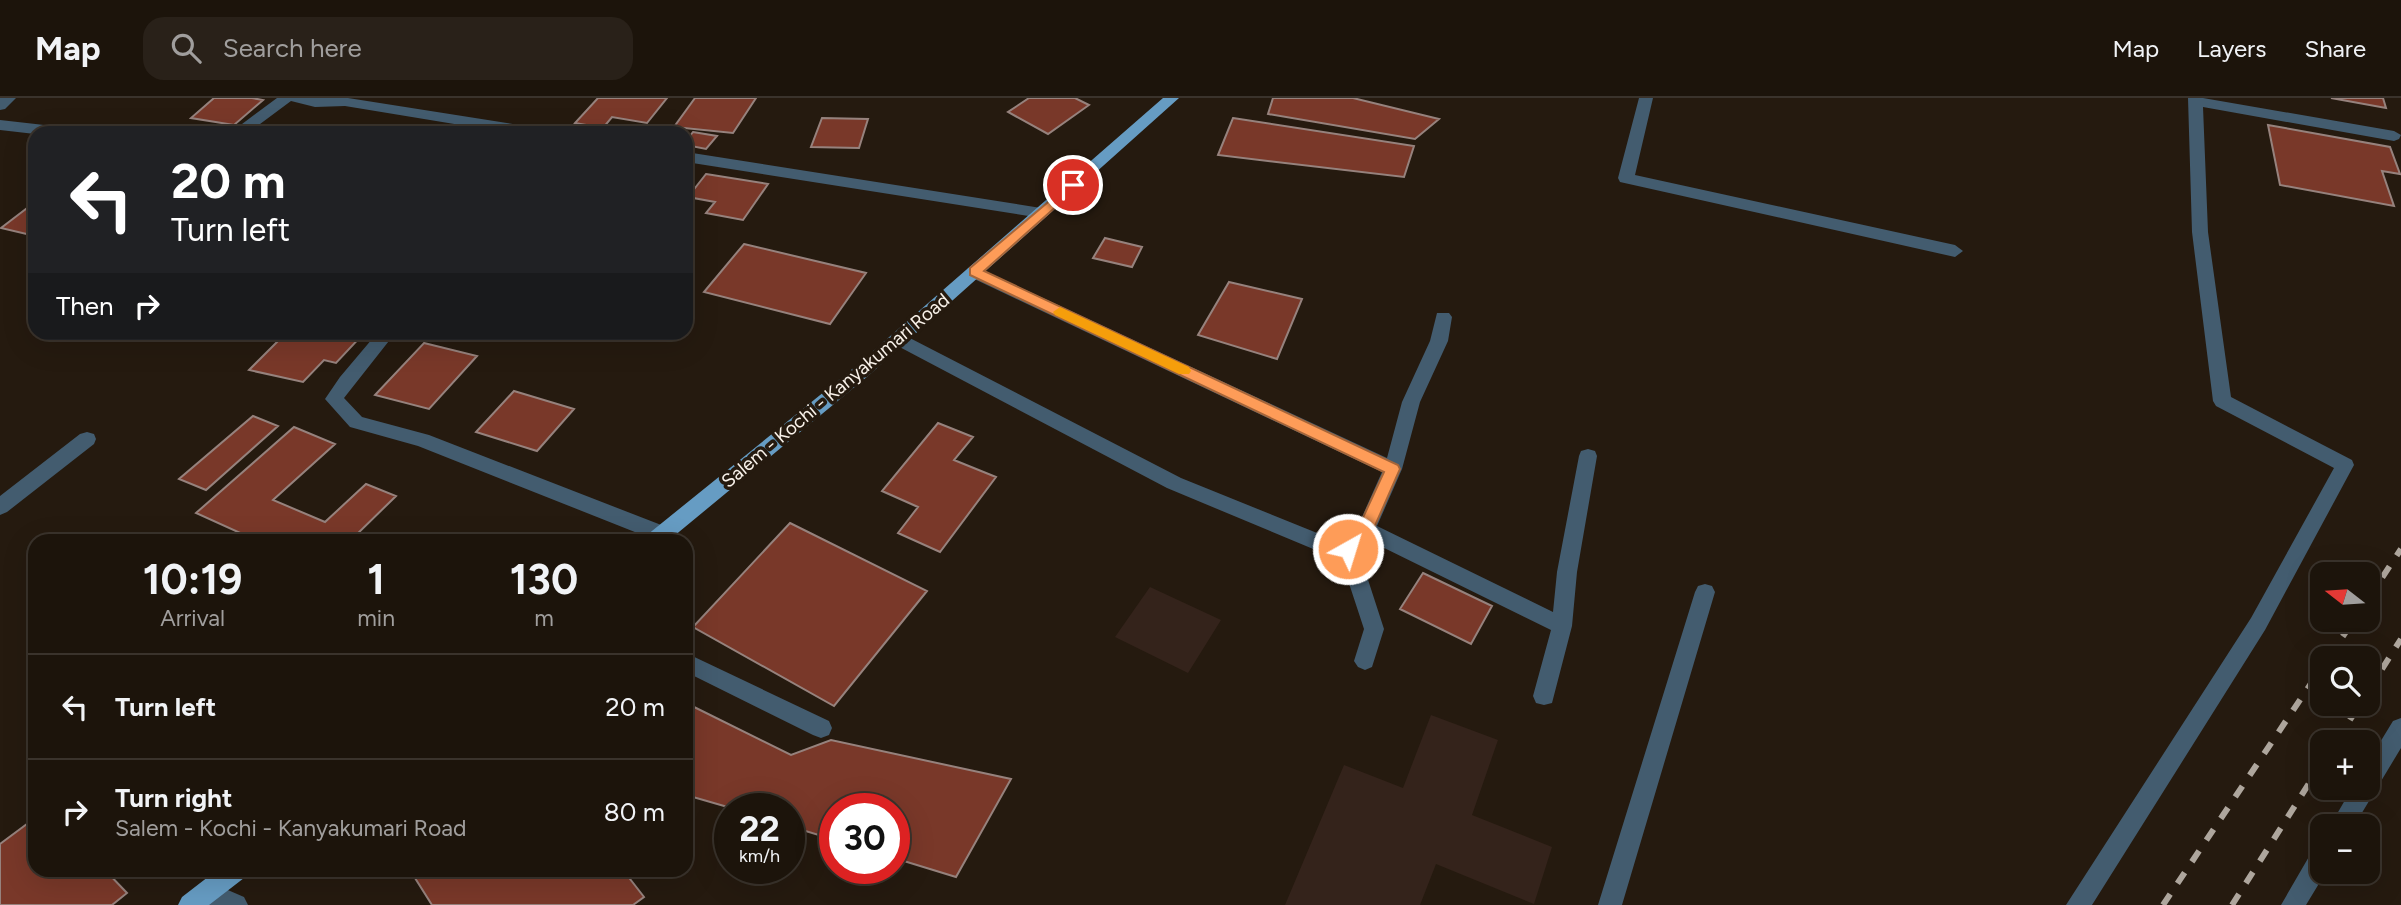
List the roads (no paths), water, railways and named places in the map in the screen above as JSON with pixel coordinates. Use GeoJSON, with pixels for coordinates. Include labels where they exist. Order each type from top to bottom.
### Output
{"type":"FeatureCollection","features":[{"type":"Feature","properties":{"kind":"main road","name":"Salem - Kochi - Kanyakumari Road"},"geometry":{"type":"LineString","coordinates":[[663,534],[898,339],[1172,98]]}},
{"type":"Feature","properties":{"kind":"main road"},"geometry":{"type":"LineString","coordinates":[[199,898],[227,877]]}},
{"type":"Feature","properties":{"kind":"street"},"geometry":{"type":"LineString","coordinates":[[0,106],[9,98]]}},
{"type":"Feature","properties":{"kind":"street"},"geometry":{"type":"LineString","coordinates":[[250,126],[286,98]]}},
{"type":"Feature","properties":{"kind":"street"},"geometry":{"type":"LineString","coordinates":[[295,98],[315,103],[345,102],[494,126]]}},
{"type":"Feature","properties":{"kind":"street"},"geometry":{"type":"LineString","coordinates":[[1646,98],[1626,178],[1955,251]]}},
{"type":"Feature","properties":{"kind":"street"},"geometry":{"type":"LineString","coordinates":[[2078,905],[2258,624],[2345,464],[2222,401],[2200,232],[2195,99],[2393,136]]}},
{"type":"Feature","properties":{"kind":"street"},"geometry":{"type":"LineString","coordinates":[[0,125],[28,128]]}},
{"type":"Feature","properties":{"kind":"street"},"geometry":{"type":"LineString","coordinates":[[693,158],[1041,213]]}},
{"type":"Feature","properties":{"kind":"street"},"geometry":{"type":"LineString","coordinates":[[974,272],[1393,469]]}},
{"type":"Feature","properties":{"kind":"street"},"geometry":{"type":"LineString","coordinates":[[898,339],[1174,483],[1325,545],[1348,549],[1360,542],[1393,469],[1411,402],[1439,341],[1443,317]]}},
{"type":"Feature","properties":{"kind":"street"},"geometry":{"type":"LineString","coordinates":[[382,340],[345,382],[334,399],[356,422],[422,440],[648,534]]}},
{"type":"Feature","properties":{"kind":"street"},"geometry":{"type":"LineString","coordinates":[[0,507],[87,439]]}},
{"type":"Feature","properties":{"kind":"street"},"geometry":{"type":"LineString","coordinates":[[1544,696],[1562,626],[1567,572],[1588,456]]}},
{"type":"Feature","properties":{"kind":"street"},"geometry":{"type":"LineString","coordinates":[[1366,530],[1562,626]]}},
{"type":"Feature","properties":{"kind":"street"},"geometry":{"type":"LineString","coordinates":[[1348,549],[1374,629],[1365,661]]}},
{"type":"Feature","properties":{"kind":"street"},"geometry":{"type":"LineString","coordinates":[[1610,905],[1705,592]]}},
{"type":"Feature","properties":{"kind":"street"},"geometry":{"type":"LineString","coordinates":[[693,665],[821,728]]}},
{"type":"Feature","properties":{"kind":"street"},"geometry":{"type":"LineString","coordinates":[[2380,762],[2401,727]]}},
{"type":"Feature","properties":{"kind":"street"},"geometry":{"type":"LineString","coordinates":[[2293,905],[2310,876]]}},
{"type":"Feature","properties":{"kind":"street"},"geometry":{"type":"LineString","coordinates":[[199,898],[236,905]]}},
{"type":"Feature","properties":{"kind":"railway"},"geometry":{"type":"LineString","coordinates":[[2380,581],[2401,549]]}},
{"type":"Feature","properties":{"kind":"railway"},"geometry":{"type":"LineString","coordinates":[[2336,646],[2346,632]]}},
{"type":"Feature","properties":{"kind":"railway"},"geometry":{"type":"LineString","coordinates":[[2380,672],[2401,639]]}},
{"type":"Feature","properties":{"kind":"railway"},"geometry":{"type":"LineString","coordinates":[[2163,905],[2310,685]]}},
{"type":"Feature","properties":{"kind":"railway"},"geometry":{"type":"LineString","coordinates":[[2344,730],[2352,716]]}},
{"type":"Feature","properties":{"kind":"railway"},"geometry":{"type":"LineString","coordinates":[[2232,905],[2310,782]]}}]}
